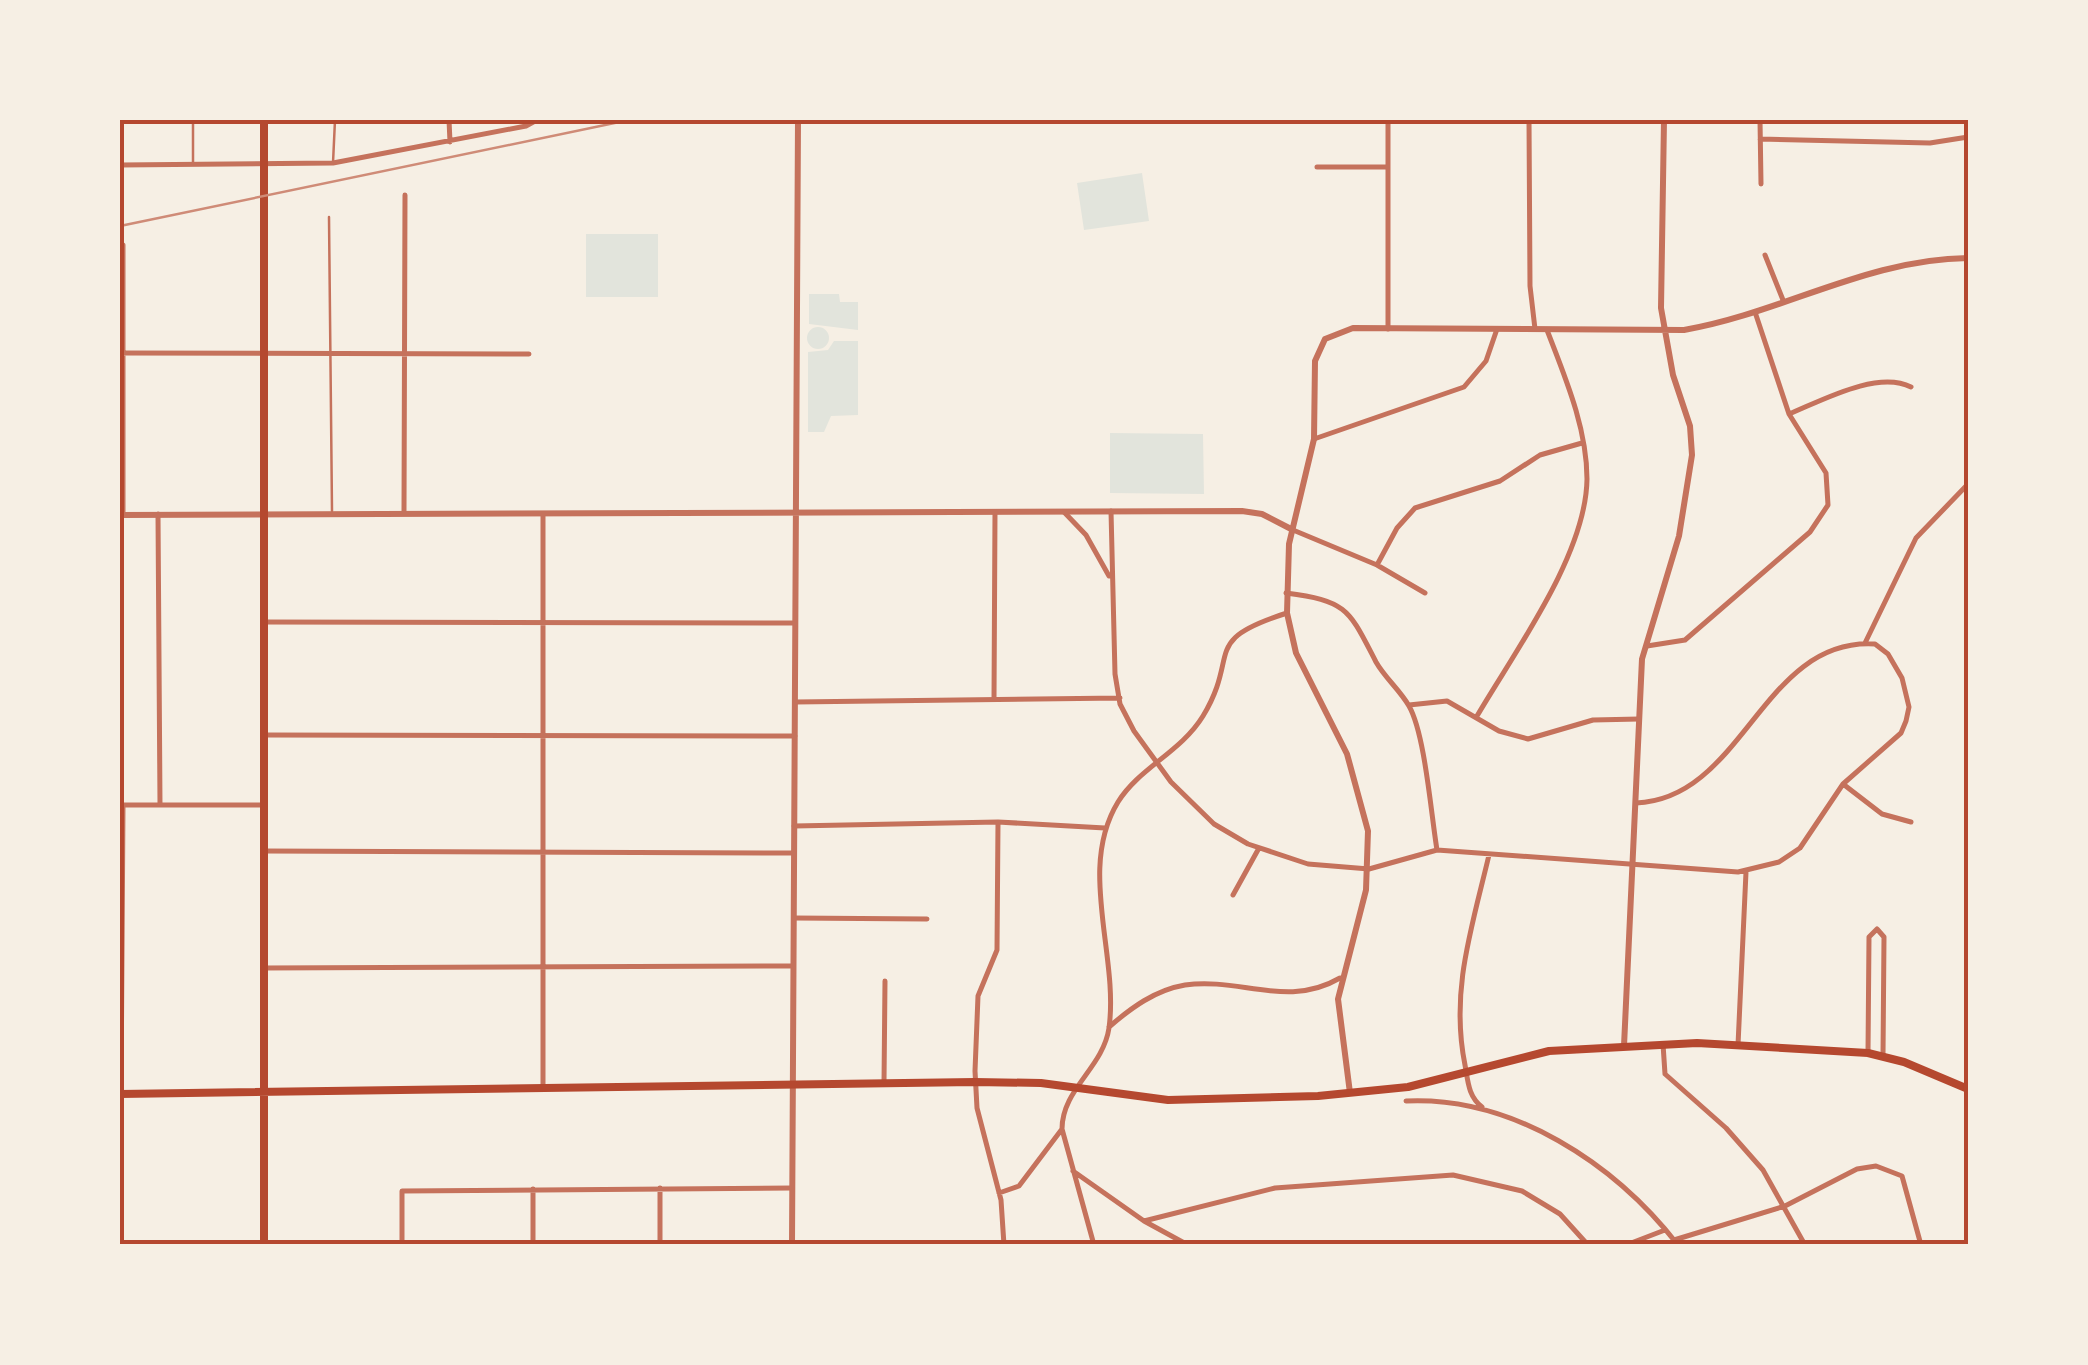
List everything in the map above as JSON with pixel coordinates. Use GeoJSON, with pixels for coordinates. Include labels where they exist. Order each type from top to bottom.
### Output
{"type":"FeatureCollection","features":[{"type":"Feature","properties":{"kind":"main road"},"geometry":{"type":"LineString","coordinates":[[264,120],[264,1245]]}},
{"type":"Feature","properties":{"kind":"main road"},"geometry":{"type":"LineString","coordinates":[[121,1094],[975,1082],[1040,1083],[1187,1100],[1350,1094],[1408,1087],[1537,1053],[1663,1044],[1738,1045],[1884,1056],[1968,1089]]}},
{"type":"Feature","properties":{"kind":"street"},"geometry":{"type":"LineString","coordinates":[[122,120],[120,165],[264,166],[334,163],[526,126],[537,120]]}},
{"type":"Feature","properties":{"kind":"street"},"geometry":{"type":"LineString","coordinates":[[449,120],[450,142]]}},
{"type":"Feature","properties":{"kind":"street"},"geometry":{"type":"LineString","coordinates":[[792,1245],[798,120]]}},
{"type":"Feature","properties":{"kind":"street"},"geometry":{"type":"LineString","coordinates":[[1388,120],[1388,329]]}},
{"type":"Feature","properties":{"kind":"street"},"geometry":{"type":"LineString","coordinates":[[1529,120],[1530,286],[1535,329]]}},
{"type":"Feature","properties":{"kind":"street"},"geometry":{"type":"LineString","coordinates":[[1624,1046],[1644,646],[1679,536],[1692,456],[1690,426],[1664,330],[1664,120]]}},
{"type":"Feature","properties":{"kind":"street"},"geometry":{"type":"LineString","coordinates":[[1760,120],[1761,184]]}},
{"type":"Feature","properties":{"kind":"street"},"geometry":{"type":"LineString","coordinates":[[1760,140],[1930,143],[1968,138]]}},
{"type":"Feature","properties":{"kind":"street"},"geometry":{"type":"LineString","coordinates":[[1317,167],[1388,167]]}},
{"type":"Feature","properties":{"kind":"street"},"geometry":{"type":"LineString","coordinates":[[404,512],[405,195]]}},
{"type":"Feature","properties":{"kind":"street"},"geometry":{"type":"LineString","coordinates":[[123,245],[122,514],[995,509],[1252,512],[1377,565],[1425,593]]}},
{"type":"Feature","properties":{"kind":"street"},"geometry":{"type":"LineString","coordinates":[[1765,255],[1784,300]]}},
{"type":"Feature","properties":{"kind":"street"},"geometry":{"type":"LineString","coordinates":[[1350,1094],[1340,1030],[1340,978],[1369,869],[1368,831],[1353,770],[1330,714],[1296,652],[1286,593],[1293,530],[1314,439],[1317,352],[1331,333],[1388,329],[1664,330],[1718,324],[1900,263],[1968,258]]}},
{"type":"Feature","properties":{"kind":"street"},"geometry":{"type":"LineString","coordinates":[[1644,646],[1685,640],[1823,516],[1830,494],[1826,473],[1789,414],[1755,312]]}},
{"type":"Feature","properties":{"kind":"street"},"geometry":{"type":"LineString","coordinates":[[1314,439],[1464,387],[1486,361],[1497,329]]}},
{"type":"Feature","properties":{"kind":"street"},"geometry":{"type":"LineString","coordinates":[[1477,716],[1575,542],[1586,498],[1582,443],[1546,330]]}},
{"type":"Feature","properties":{"kind":"street"},"geometry":{"type":"LineString","coordinates":[[122,353],[529,354]]}},
{"type":"Feature","properties":{"kind":"street"},"geometry":{"type":"LineString","coordinates":[[1789,414],[1864,387],[1899,381],[1911,387]]}},
{"type":"Feature","properties":{"kind":"street"},"geometry":{"type":"LineString","coordinates":[[1377,565],[1397,528],[1415,508],[1500,480],[1540,455],[1582,443]]}},
{"type":"Feature","properties":{"kind":"street"},"geometry":{"type":"LineString","coordinates":[[1866,643],[1916,538],[1968,484]]}},
{"type":"Feature","properties":{"kind":"street"},"geometry":{"type":"LineString","coordinates":[[994,699],[995,509]]}},
{"type":"Feature","properties":{"kind":"street"},"geometry":{"type":"LineString","coordinates":[[1060,510],[1086,535],[1110,578]]}},
{"type":"Feature","properties":{"kind":"street"},"geometry":{"type":"LineString","coordinates":[[1111,510],[1110,578],[1120,698],[1134,731],[1157,765],[1214,824],[1259,848],[1308,864],[1369,869],[1437,850],[1746,872],[1779,862],[1800,848],[1843,784],[1900,733],[1909,707],[1896,666],[1881,647],[1866,643],[1840,648],[1801,668],[1767,701],[1731,750],[1697,778],[1660,799],[1636,803]]}},
{"type":"Feature","properties":{"kind":"street"},"geometry":{"type":"LineString","coordinates":[[544,511],[544,1086]]}},
{"type":"Feature","properties":{"kind":"street"},"geometry":{"type":"LineString","coordinates":[[158,514],[160,804]]}},
{"type":"Feature","properties":{"kind":"street"},"geometry":{"type":"LineString","coordinates":[[1286,593],[1321,598],[1346,609],[1358,622],[1381,670],[1408,705],[1437,850]]}},
{"type":"Feature","properties":{"kind":"street"},"geometry":{"type":"LineString","coordinates":[[1094,1245],[1062,1129],[1065,1104],[1101,1053],[1109,1027],[1100,864],[1105,828],[1129,788],[1183,742],[1208,708],[1232,636],[1241,628],[1287,613]]}},
{"type":"Feature","properties":{"kind":"street"},"geometry":{"type":"LineString","coordinates":[[264,622],[796,623]]}},
{"type":"Feature","properties":{"kind":"street"},"geometry":{"type":"LineString","coordinates":[[795,702],[1120,698]]}},
{"type":"Feature","properties":{"kind":"street"},"geometry":{"type":"LineString","coordinates":[[1408,705],[1447,701],[1499,731],[1528,740],[1593,720],[1639,719]]}},
{"type":"Feature","properties":{"kind":"street"},"geometry":{"type":"LineString","coordinates":[[264,736],[795,736]]}},
{"type":"Feature","properties":{"kind":"street"},"geometry":{"type":"LineString","coordinates":[[1843,784],[1882,814],[1911,822]]}},
{"type":"Feature","properties":{"kind":"street"},"geometry":{"type":"LineString","coordinates":[[120,1240],[122,805],[264,805]]}},
{"type":"Feature","properties":{"kind":"street"},"geometry":{"type":"LineString","coordinates":[[794,826],[998,822],[1105,828]]}},
{"type":"Feature","properties":{"kind":"street"},"geometry":{"type":"LineString","coordinates":[[998,822],[996,950],[978,996],[975,1082],[977,1108],[999,1193],[1004,1245]]}},
{"type":"Feature","properties":{"kind":"street"},"geometry":{"type":"LineString","coordinates":[[1233,895],[1259,848]]}},
{"type":"Feature","properties":{"kind":"street"},"geometry":{"type":"LineString","coordinates":[[264,851],[794,853]]}},
{"type":"Feature","properties":{"kind":"street"},"geometry":{"type":"LineString","coordinates":[[1484,1109],[1472,1096],[1457,1022],[1458,990],[1490,855]]}},
{"type":"Feature","properties":{"kind":"street"},"geometry":{"type":"LineString","coordinates":[[1738,1045],[1746,872]]}},
{"type":"Feature","properties":{"kind":"street"},"geometry":{"type":"LineString","coordinates":[[794,918],[926,919]]}},
{"type":"Feature","properties":{"kind":"street"},"geometry":{"type":"LineString","coordinates":[[1868,1054],[1869,937],[1876,929],[1884,937],[1884,1056]]}},
{"type":"Feature","properties":{"kind":"street"},"geometry":{"type":"LineString","coordinates":[[263,968],[793,966]]}},
{"type":"Feature","properties":{"kind":"street"},"geometry":{"type":"LineString","coordinates":[[1109,1027],[1152,996],[1181,986],[1282,994],[1313,991],[1340,978]]}},
{"type":"Feature","properties":{"kind":"street"},"geometry":{"type":"LineString","coordinates":[[884,1083],[886,981]]}},
{"type":"Feature","properties":{"kind":"street"},"geometry":{"type":"LineString","coordinates":[[1663,1044],[1665,1074],[1726,1128],[1763,1170],[1805,1245]]}},
{"type":"Feature","properties":{"kind":"street"},"geometry":{"type":"LineString","coordinates":[[1406,1101],[1429,1100],[1484,1109],[1566,1145],[1614,1178],[1676,1243],[1785,1206],[1858,1169],[1890,1169],[1907,1185],[1920,1245]]}},
{"type":"Feature","properties":{"kind":"street"},"geometry":{"type":"LineString","coordinates":[[999,1193],[1019,1186],[1062,1129]]}},
{"type":"Feature","properties":{"kind":"street"},"geometry":{"type":"LineString","coordinates":[[1072,1170],[1144,1222],[1188,1245]]}},
{"type":"Feature","properties":{"kind":"street"},"geometry":{"type":"LineString","coordinates":[[1144,1222],[1275,1188],[1453,1175],[1522,1191],[1560,1214],[1588,1245]]}},
{"type":"Feature","properties":{"kind":"street"},"geometry":{"type":"LineString","coordinates":[[660,1188],[660,1245]]}},
{"type":"Feature","properties":{"kind":"street"},"geometry":{"type":"LineString","coordinates":[[402,1245],[402,1192],[792,1188]]}},
{"type":"Feature","properties":{"kind":"street"},"geometry":{"type":"LineString","coordinates":[[533,1189],[533,1245]]}},
{"type":"Feature","properties":{"kind":"street"},"geometry":{"type":"LineString","coordinates":[[1626,1245],[1666,1230]]}},
{"type":"Feature","properties":{"kind":"lane"},"geometry":{"type":"LineString","coordinates":[[193,120],[193,165]]}},
{"type":"Feature","properties":{"kind":"lane"},"geometry":{"type":"LineString","coordinates":[[334,163],[335,120]]}},
{"type":"Feature","properties":{"kind":"lane"},"geometry":{"type":"LineString","coordinates":[[329,217],[332,513]]}},
{"type":"Feature","properties":{"kind":"shaded area"},"geometry":{"type":"Polygon","coordinates":[[[1142,173],[1149,221],[1084,230],[1077,183],[1142,173]]]}},
{"type":"Feature","properties":{"kind":"shaded area"},"geometry":{"type":"Polygon","coordinates":[[[586,234],[658,234],[658,297],[586,297],[586,234]]]}},
{"type":"Feature","properties":{"kind":"shaded area"},"geometry":{"type":"Polygon","coordinates":[[[809,294],[839,294],[840,302],[858,302],[858,330],[809,324],[809,294]]]}},
{"type":"Feature","properties":{"kind":"shaded area"},"geometry":{"type":"Polygon","coordinates":[[[818,327],[826,330],[826,346],[818,349],[810,346],[807,338],[810,330],[818,327]]]}},
{"type":"Feature","properties":{"kind":"shaded area"},"geometry":{"type":"Polygon","coordinates":[[[834,341],[858,341],[858,415],[831,416],[824,432],[808,432],[808,352],[828,350],[834,341]]]}},
{"type":"Feature","properties":{"kind":"shaded area"},"geometry":{"type":"Polygon","coordinates":[[[1110,433],[1203,434],[1204,494],[1110,493],[1110,433]]]}},
{"type":"Feature","properties":{"kind":"railway"},"geometry":{"type":"LineString","coordinates":[[120,226],[629,120]]}}]}
